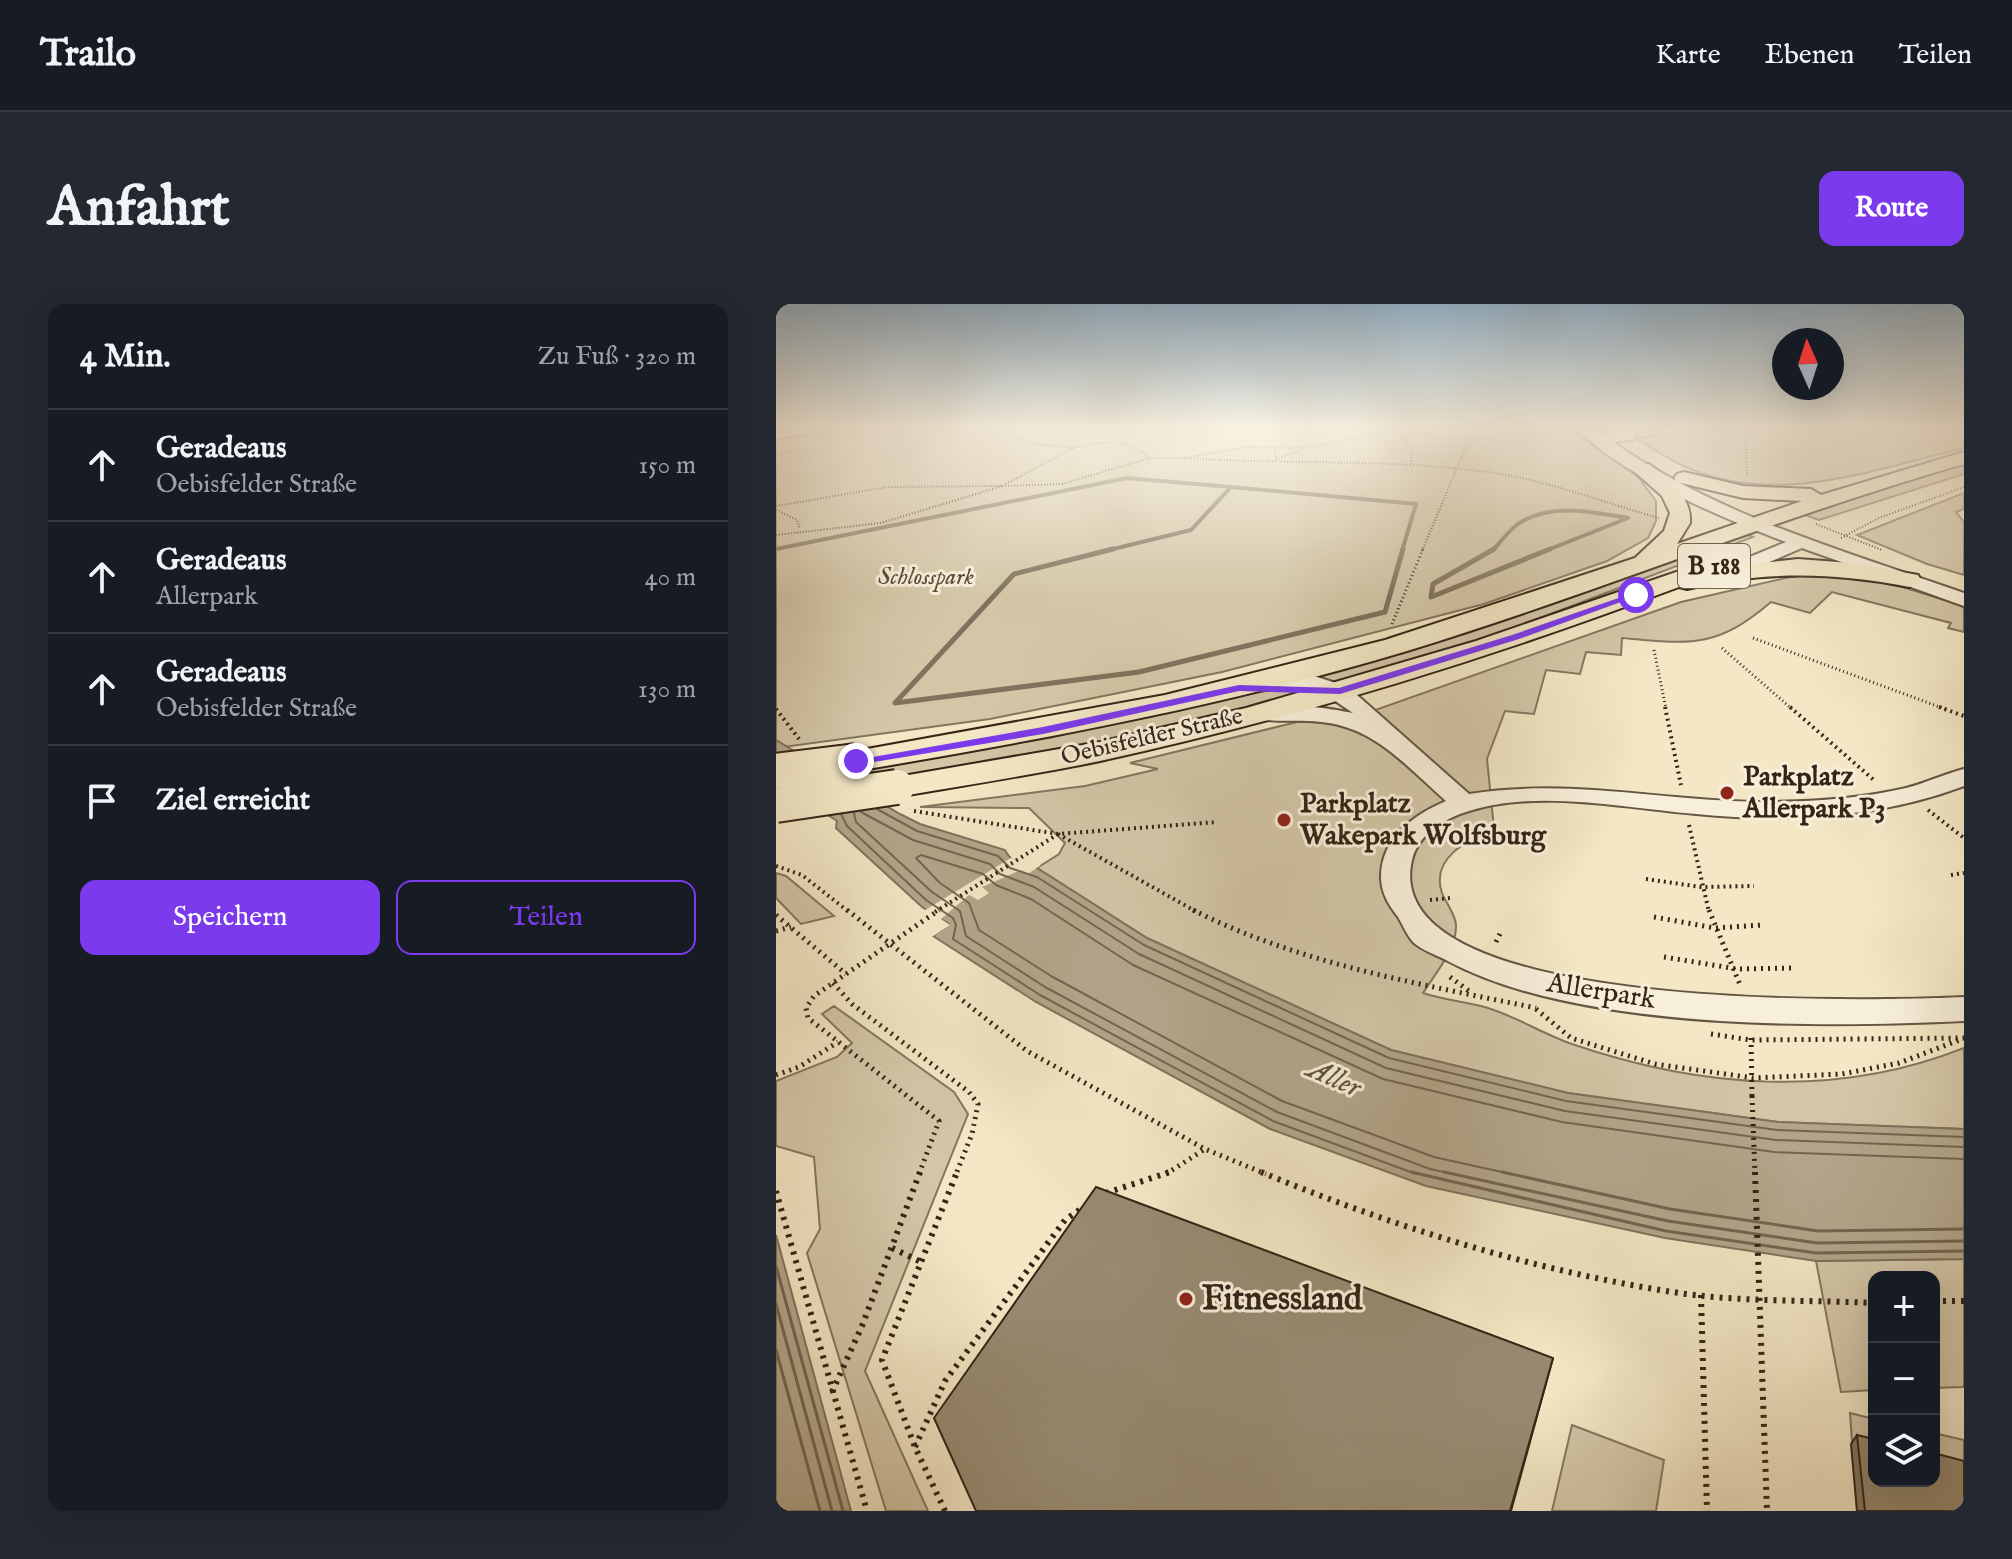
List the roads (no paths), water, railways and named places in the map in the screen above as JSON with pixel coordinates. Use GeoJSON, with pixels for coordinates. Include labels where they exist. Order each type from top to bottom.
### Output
{"type":"FeatureCollection","features":[{"type":"Feature","properties":{"kind":"main road"},"geometry":{"type":"LineString","coordinates":[[1634,567],[1675,535],[1683,521],[1680,506],[1661,484]]}},
{"type":"Feature","properties":{"kind":"main road"},"geometry":{"type":"LineString","coordinates":[[1711,484],[1743,492],[1796,496],[1871,484]]}},
{"type":"Feature","properties":{"kind":"main road","name":"B 188"},"geometry":{"type":"LineString","coordinates":[[1764,522],[1872,484]]}},
{"type":"Feature","properties":{"kind":"main road"},"geometry":{"type":"LineString","coordinates":[[1863,511],[1945,484]]}},
{"type":"Feature","properties":{"kind":"main road","name":"Oebisfelder Straße"},"geometry":{"type":"LineString","coordinates":[[776,771],[1043,730],[1239,688],[1468,624],[1764,522]]}},
{"type":"Feature","properties":{"kind":"main road","name":"Oebisfelder Straße"},"geometry":{"type":"LineString","coordinates":[[776,805],[905,799],[1260,713],[1515,637],[1806,531]]}},
{"type":"Feature","properties":{"kind":"main road"},"geometry":{"type":"LineString","coordinates":[[1636,595],[1737,569],[1819,565],[1909,580]]}},
{"type":"Feature","properties":{"kind":"street"},"geometry":{"type":"LineString","coordinates":[[1679,484],[1764,522],[1806,531],[1964,590]]}},
{"type":"Feature","properties":{"kind":"street"},"geometry":{"type":"LineString","coordinates":[[1696,484],[1764,522]]}},
{"type":"Feature","properties":{"kind":"street"},"geometry":{"type":"LineString","coordinates":[[1737,569],[1790,548],[1806,531]]}},
{"type":"Feature","properties":{"kind":"street"},"geometry":{"type":"LineString","coordinates":[[1806,531],[1909,580],[1964,600]]}},
{"type":"Feature","properties":{"kind":"street"},"geometry":{"type":"LineString","coordinates":[[1270,680],[1304,681],[1340,691],[1359,702],[1392,738],[1465,804]]}},
{"type":"Feature","properties":{"kind":"street"},"geometry":{"type":"LineString","coordinates":[[1239,688],[1340,691]]}},
{"type":"Feature","properties":{"kind":"street"},"geometry":{"type":"LineString","coordinates":[[1260,713],[1319,713],[1369,725],[1392,738]]}},
{"type":"Feature","properties":{"kind":"street","name":"Allerpark"},"geometry":{"type":"LineString","coordinates":[[1964,777],[1907,794],[1779,809],[1685,806],[1542,793],[1465,804],[1420,826],[1405,841],[1394,876],[1399,903],[1423,935],[1449,953],[1484,969],[1524,979],[1636,999],[1746,1010],[1897,1014],[1964,1009]]}},
{"type":"Feature","properties":{"kind":"water","name":"Aller"},"geometry":{"type":"Polygon","coordinates":[[[776,740],[900,814],[920,824],[1005,850],[1018,864],[1037,868],[1147,938],[1391,1050],[1568,1093],[1778,1122],[1964,1129],[1964,1259],[1816,1261],[1665,1238],[1426,1186],[1270,1129],[1036,1002],[933,936],[949,924],[922,907],[836,828],[837,821],[776,782],[776,740]]]}},
{"type":"Feature","properties":{"kind":"water"},"geometry":{"type":"Polygon","coordinates":[[[776,1235],[851,1511],[776,1511],[776,1235]]]}},
{"type":"Feature","properties":{"kind":"waterway"},"geometry":{"type":"LineString","coordinates":[[776,549],[1096,484]]}},
{"type":"Feature","properties":{"kind":"waterway"},"geometry":{"type":"LineString","coordinates":[[1200,484],[1231,487]]}},
{"type":"Feature","properties":{"kind":"waterway"},"geometry":{"type":"LineString","coordinates":[[1107,550],[1191,530],[1231,487]]}},
{"type":"Feature","properties":{"kind":"waterway"},"geometry":{"type":"LineString","coordinates":[[1231,487],[1416,504],[1402,551]]}},
{"type":"Feature","properties":{"kind":"waterway"},"geometry":{"type":"LineString","coordinates":[[1494,549],[1518,524],[1544,513],[1572,510],[1628,518],[1548,550]]}},
{"type":"Feature","properties":{"kind":"waterway"},"geometry":{"type":"LineString","coordinates":[[1107,550],[1113,549]]}},
{"type":"Feature","properties":{"kind":"waterway"},"geometry":{"type":"LineString","coordinates":[[1107,550],[1014,574],[895,703],[1139,672],[1385,612],[1403,549]]}},
{"type":"Feature","properties":{"kind":"waterway"},"geometry":{"type":"LineString","coordinates":[[1494,549],[1433,584],[1431,597],[1548,550]]}},
{"type":"Feature","properties":{"kind":"place","name":"Parkplatz Allerpark P3"},"geometry":{"type":"Point","coordinates":[1727,793]}},
{"type":"Feature","properties":{"kind":"place","name":"Parkplatz Wakepark Wolfsburg"},"geometry":{"type":"Point","coordinates":[1284,820]}},
{"type":"Feature","properties":{"kind":"place","name":"Fitnessland"},"geometry":{"type":"Point","coordinates":[1186,1299]}},
{"type":"Feature","properties":{"kind":"park label","name":"Schlosspark"},"geometry":{"type":"Point","coordinates":[926,577]}}]}
